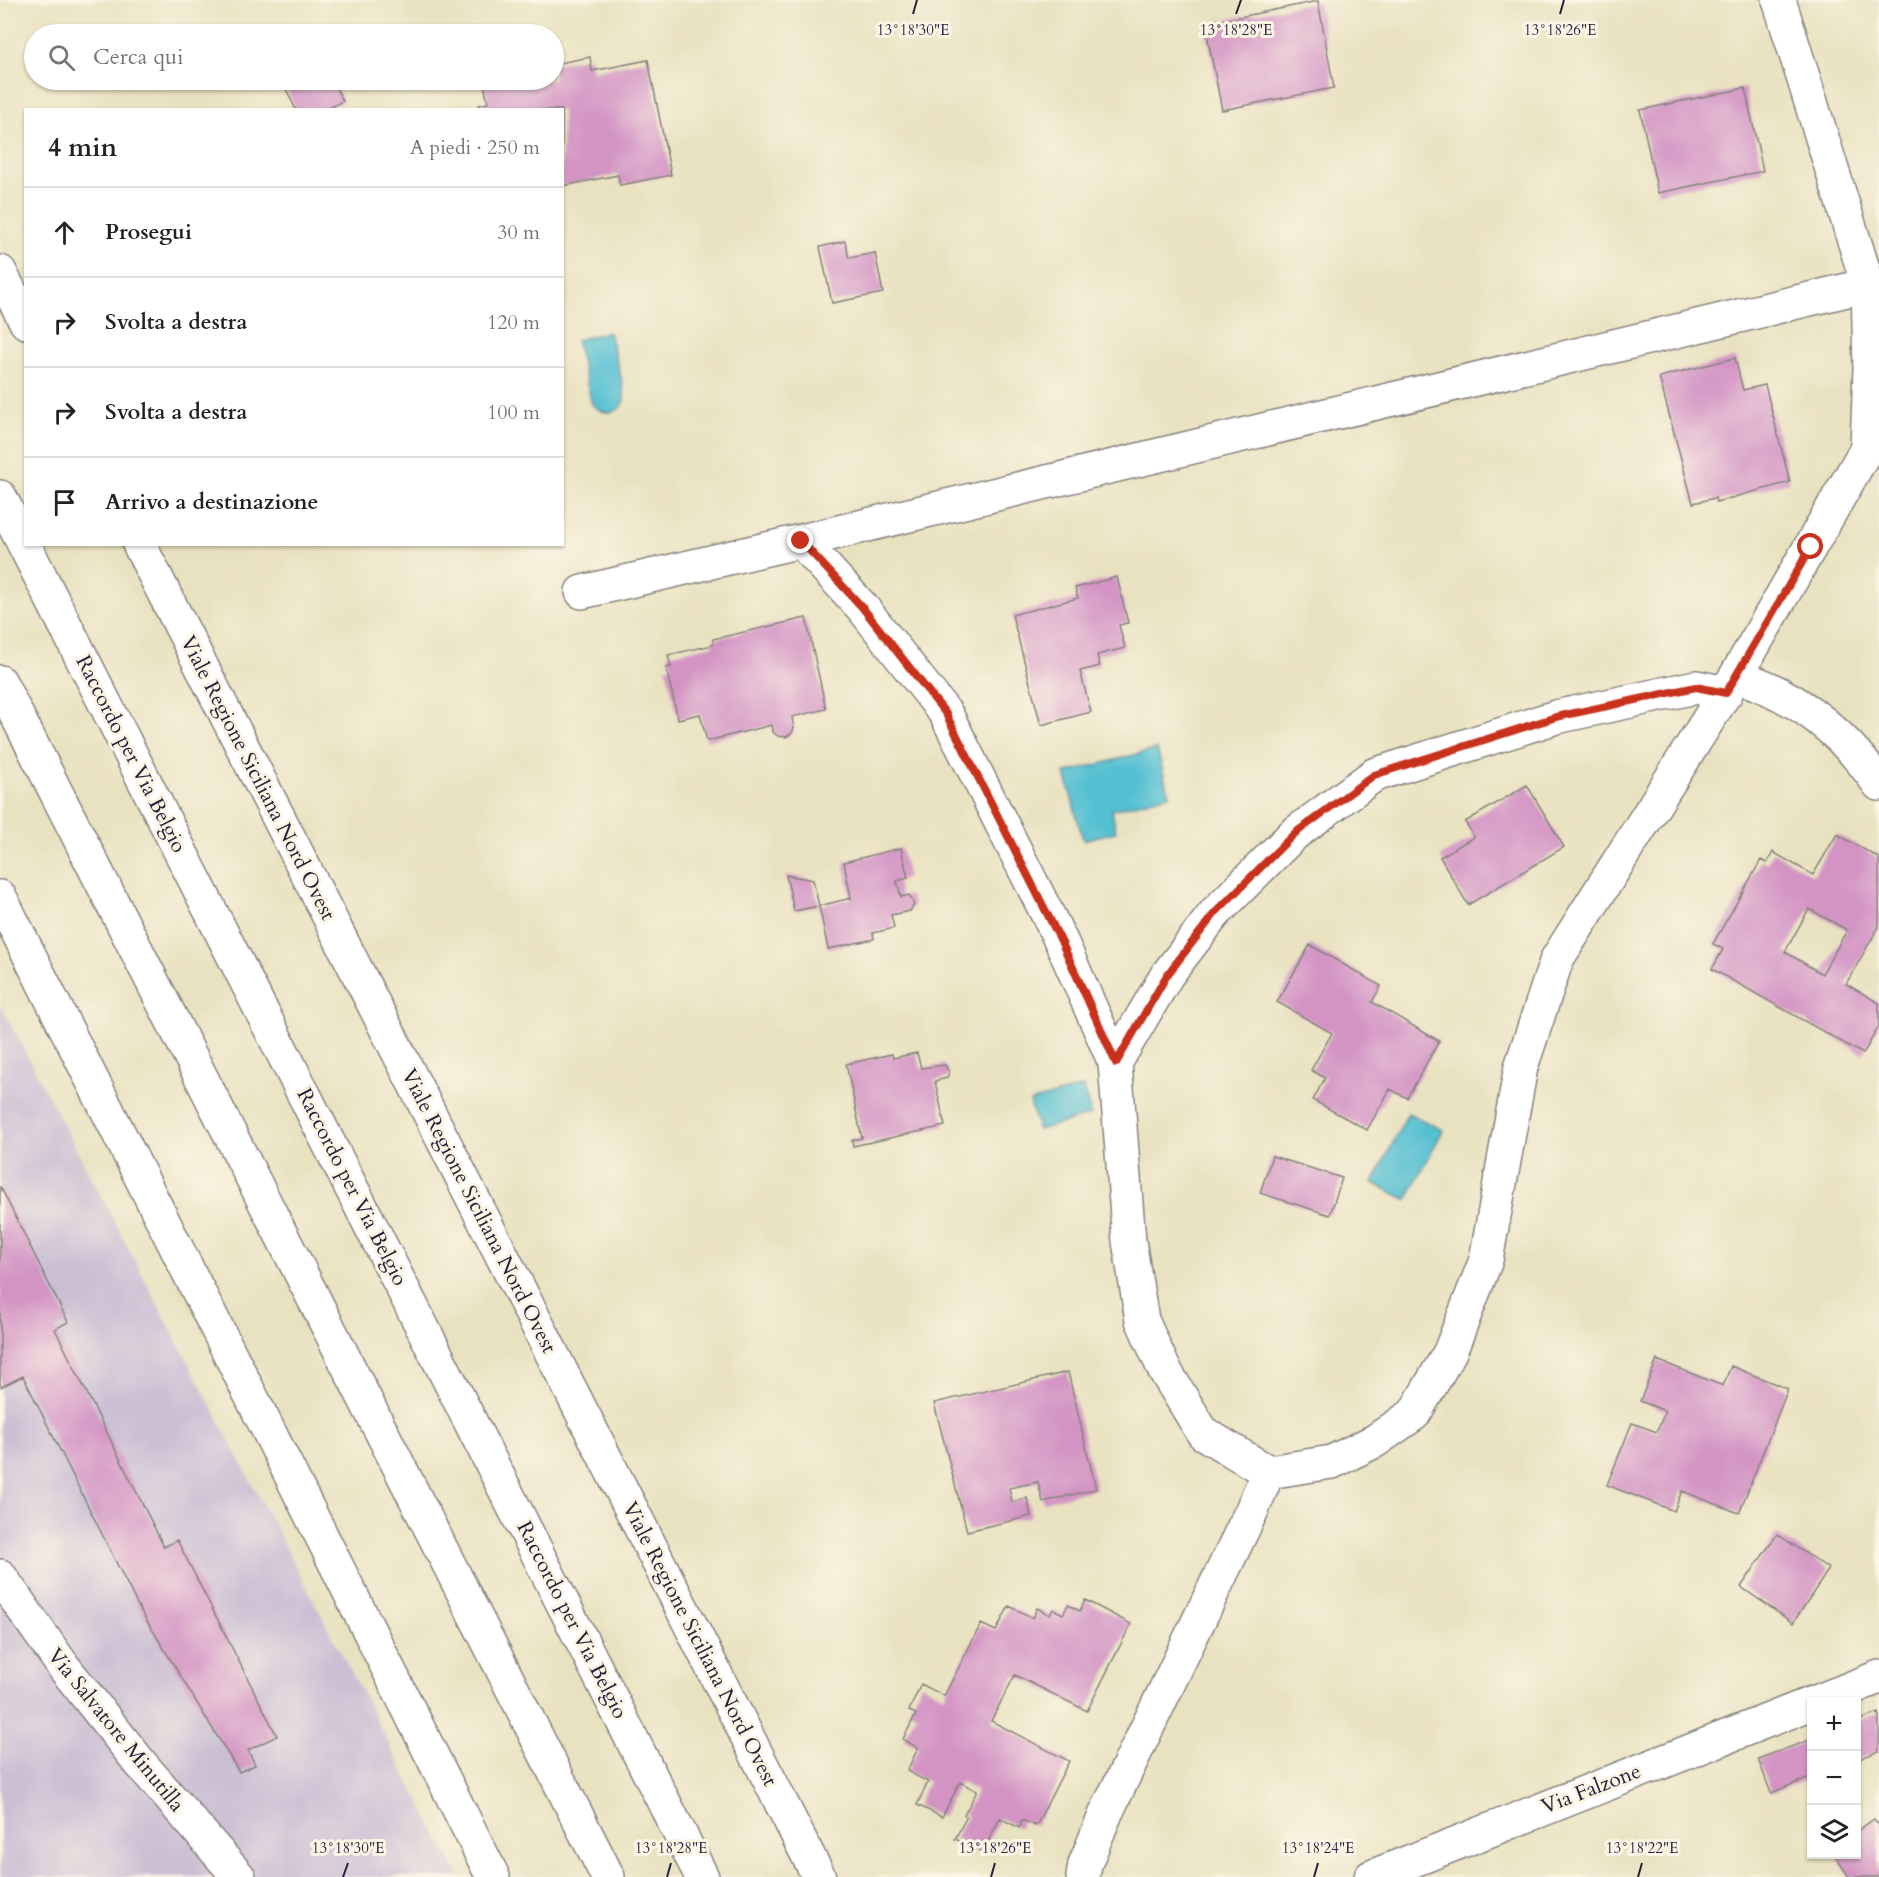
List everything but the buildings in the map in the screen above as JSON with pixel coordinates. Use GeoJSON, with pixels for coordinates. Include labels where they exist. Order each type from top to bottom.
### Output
{"type":"FeatureCollection","features":[{"type":"Feature","properties":{"kind":"main road"},"geometry":{"type":"LineString","coordinates":[[801,541],[862,607],[946,714],[1061,941],[1116,1063],[1129,1241],[1142,1320],[1164,1369],[1203,1433],[1268,1472],[1332,1462],[1375,1441],[1414,1414],[1450,1352],[1486,1260],[1521,1067],[1557,959],[1731,684],[1867,448],[1870,369],[1868,285],[1779,0]]}},
{"type":"Feature","properties":{"kind":"main road"},"geometry":{"type":"LineString","coordinates":[[0,272],[24,318]]}},
{"type":"Feature","properties":{"kind":"main road"},"geometry":{"type":"LineString","coordinates":[[582,592],[1868,285]]}},
{"type":"Feature","properties":{"kind":"main road","name":"Raccordo per Via Belgio"},"geometry":{"type":"LineString","coordinates":[[0,497],[24,544]]}},
{"type":"Feature","properties":{"kind":"main road","name":"Raccordo per Via Belgio"},"geometry":{"type":"LineString","coordinates":[[25,546],[702,1877]]}},
{"type":"Feature","properties":{"kind":"main road","name":"Viale Regione Siciliana Nord Ovest"},"geometry":{"type":"LineString","coordinates":[[140,546],[819,1877]]}},
{"type":"Feature","properties":{"kind":"main road"},"geometry":{"type":"LineString","coordinates":[[0,682],[608,1877]]}},
{"type":"Feature","properties":{"kind":"main road"},"geometry":{"type":"LineString","coordinates":[[1116,1063],[1167,975],[1215,913],[1294,834],[1374,775],[1556,717],[1696,687],[1731,684],[1773,689],[1803,706],[1837,733],[1879,784]]}},
{"type":"Feature","properties":{"kind":"main road"},"geometry":{"type":"LineString","coordinates":[[0,897],[493,1877]]}},
{"type":"Feature","properties":{"kind":"main road"},"geometry":{"type":"LineString","coordinates":[[1083,1877],[1085,1863],[1106,1813],[1252,1510],[1268,1472]]}},
{"type":"Feature","properties":{"kind":"main road","name":"Via Salvatore Minutilla"},"geometry":{"type":"LineString","coordinates":[[0,1576],[63,1666],[120,1738],[239,1877]]}},
{"type":"Feature","properties":{"kind":"main road"},"geometry":{"type":"LineString","coordinates":[[1826,1697],[1879,1677]]}},
{"type":"Feature","properties":{"kind":"main road","name":"Via Falzone"},"geometry":{"type":"LineString","coordinates":[[1371,1877],[1807,1705]]}},
{"type":"Feature","properties":{"kind":"shaded area"},"geometry":{"type":"Polygon","coordinates":[[[0,1004],[459,1877],[0,1877],[0,1004]]]}},
{"type":"Feature","properties":{"kind":"water"},"geometry":{"type":"Polygon","coordinates":[[[609,332],[624,398],[620,408],[606,412],[592,404],[576,340],[609,332]]]}},
{"type":"Feature","properties":{"kind":"water"},"geometry":{"type":"Polygon","coordinates":[[[1157,749],[1169,795],[1112,810],[1116,832],[1083,840],[1065,773],[1157,749]]]}},
{"type":"Feature","properties":{"kind":"water"},"geometry":{"type":"Polygon","coordinates":[[[1083,1087],[1091,1115],[1038,1130],[1030,1102],[1083,1087]]]}},
{"type":"Feature","properties":{"kind":"water"},"geometry":{"type":"Polygon","coordinates":[[[1408,1113],[1443,1130],[1407,1200],[1373,1183],[1408,1113]]]}},
{"type":"Feature","properties":{"kind":"route"},"geometry":{"type":"LineString","coordinates":[[801,541],[862,607],[946,714],[1061,941],[1116,1063],[1167,975],[1215,913],[1294,834],[1374,775],[1556,717],[1696,687],[1726,693],[1811,547]]}}]}
